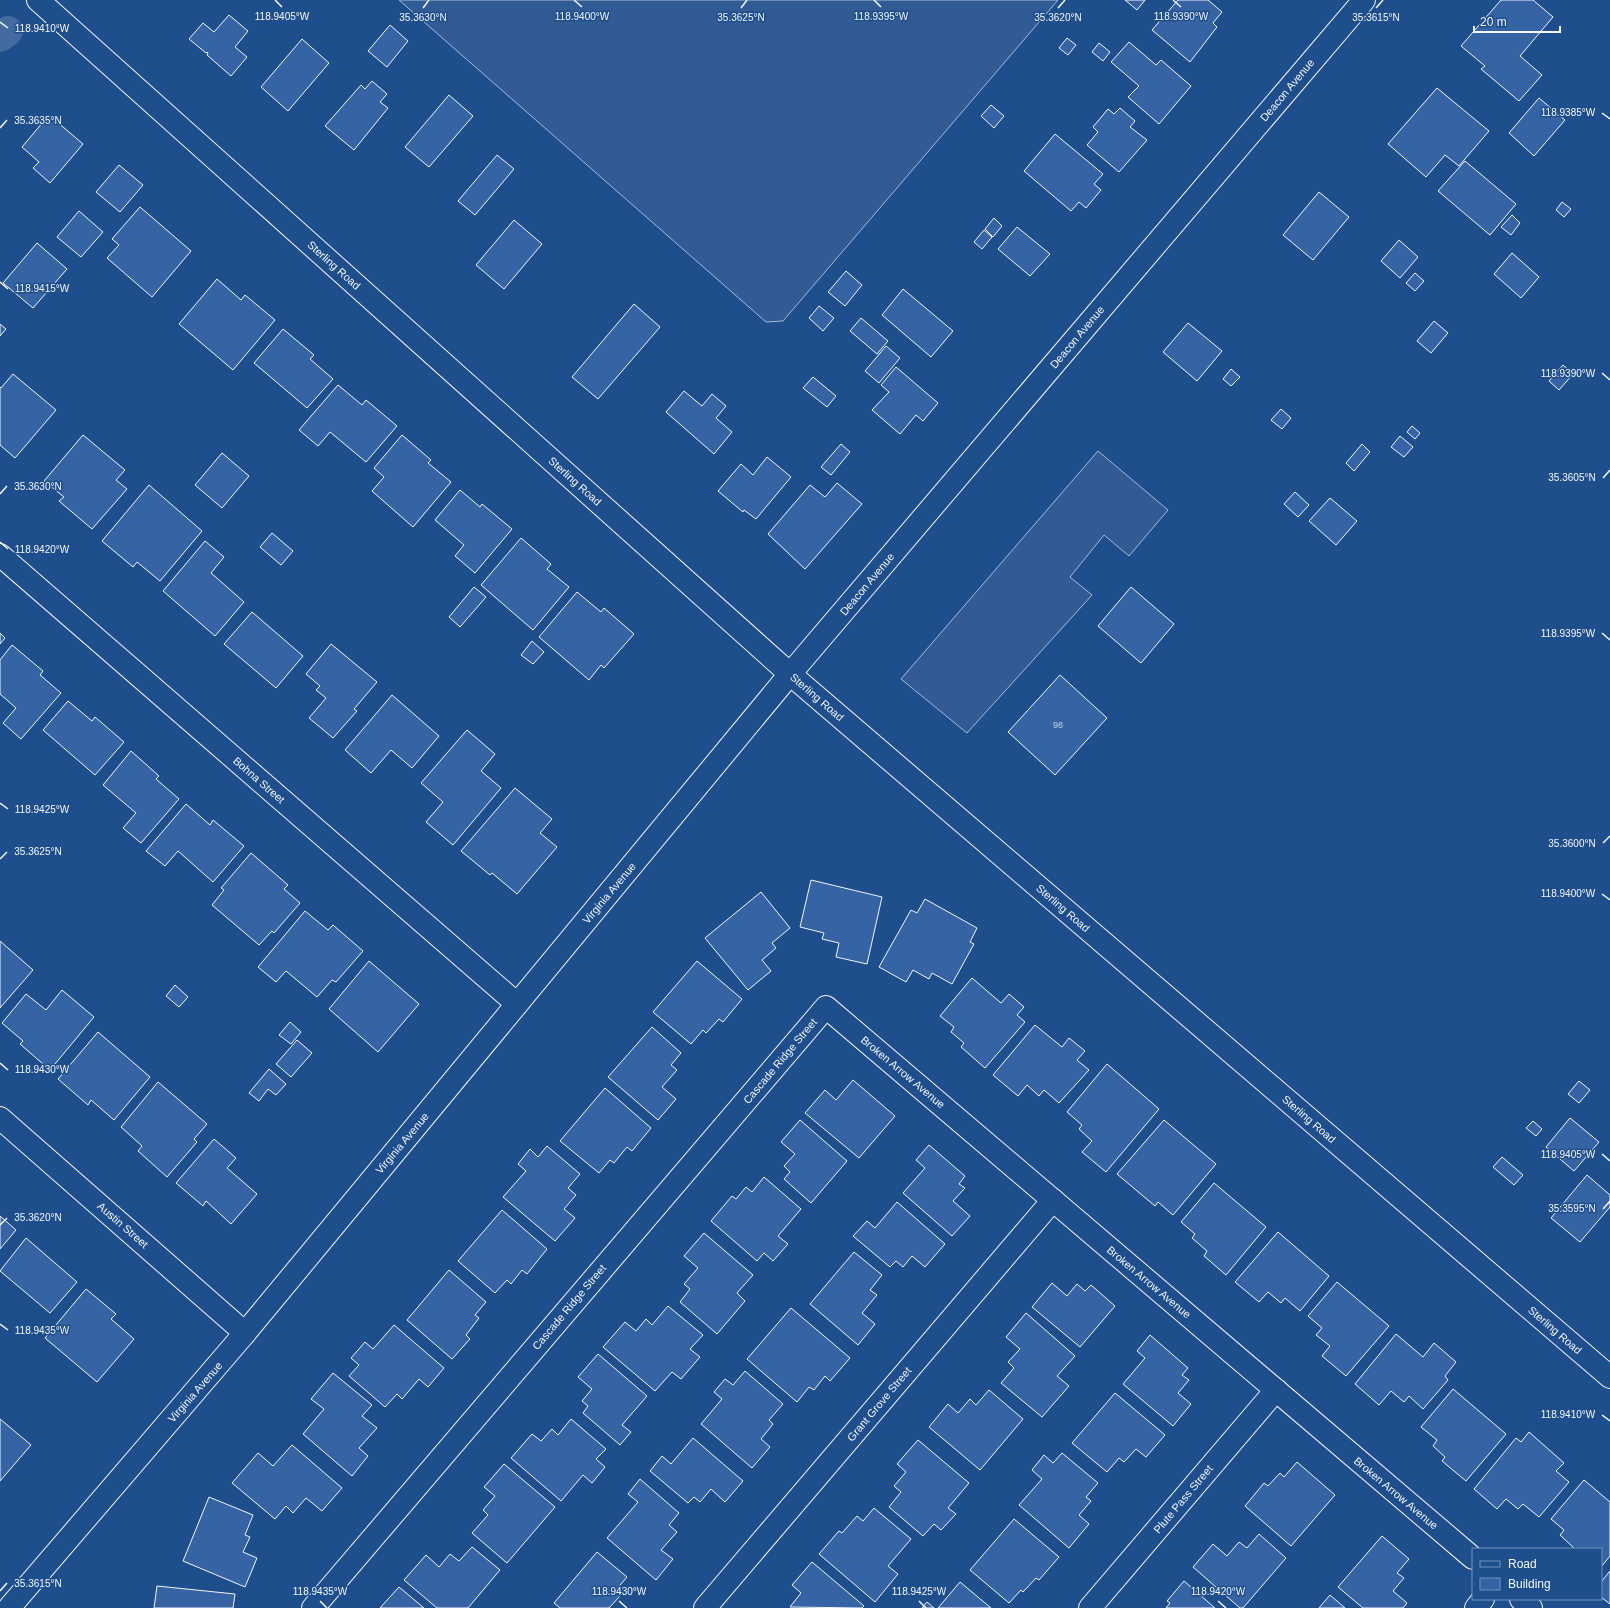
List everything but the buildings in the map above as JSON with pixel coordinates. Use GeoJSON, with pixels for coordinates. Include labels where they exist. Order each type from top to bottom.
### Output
{"type":"FeatureCollection","features":[{"type":"Feature","properties":{"kind":"street","name":"Sterling Road"},"geometry":{"type":"LineString","coordinates":[[38,0],[790,674],[1610,1377]]}},
{"type":"Feature","properties":{"kind":"street","name":"Deacon Avenue"},"geometry":{"type":"LineString","coordinates":[[790,674],[1364,0]]}},
{"type":"Feature","properties":{"kind":"street","name":"Bohna Street"},"geometry":{"type":"LineString","coordinates":[[0,555],[517,1004]]}},
{"type":"Feature","properties":{"kind":"street","name":"Virginia Avenue"},"geometry":{"type":"LineString","coordinates":[[10,1608],[245,1333],[790,674]]}},
{"type":"Feature","properties":{"kind":"street","name":"Broken Arrow Avenue"},"geometry":{"type":"LineString","coordinates":[[826,1007],[1472,1557]]}},
{"type":"Feature","properties":{"kind":"street","name":"Cascade Ridge Street"},"geometry":{"type":"LineString","coordinates":[[313,1608],[826,1007]]}},
{"type":"Feature","properties":{"kind":"street","name":"Austin Street"},"geometry":{"type":"LineString","coordinates":[[0,1118],[245,1333]]}},
{"type":"Feature","properties":{"kind":"street","name":"Grant Grove Street"},"geometry":{"type":"LineString","coordinates":[[705,1608],[1053,1200]]}},
{"type":"Feature","properties":{"kind":"street","name":"Plute Pass Street"},"geometry":{"type":"LineString","coordinates":[[1090,1608],[1276,1390]]}},
{"type":"Feature","properties":{"kind":"street"},"geometry":{"type":"LineString","coordinates":[[1476,1608],[1482,1600]]}},
{"type":"Feature","properties":{"kind":"street"},"geometry":{"type":"LineString","coordinates":[[1522,1600],[1531,1608]]}},
{"type":"Feature","properties":{"kind":"shaded area"},"geometry":{"type":"Polygon","coordinates":[[[399,0],[1058,0],[783,321],[766,322],[399,0]]]}},
{"type":"Feature","properties":{"kind":"shaded area"},"geometry":{"type":"Polygon","coordinates":[[[1098,451],[1168,510],[1129,556],[1104,535],[1070,577],[1092,595],[967,733],[901,679],[1098,451]]]}},
{"type":"Feature","properties":{"kind":"waterway"},"geometry":{"type":"LineString","coordinates":[[0,37],[8,31]]}}]}
